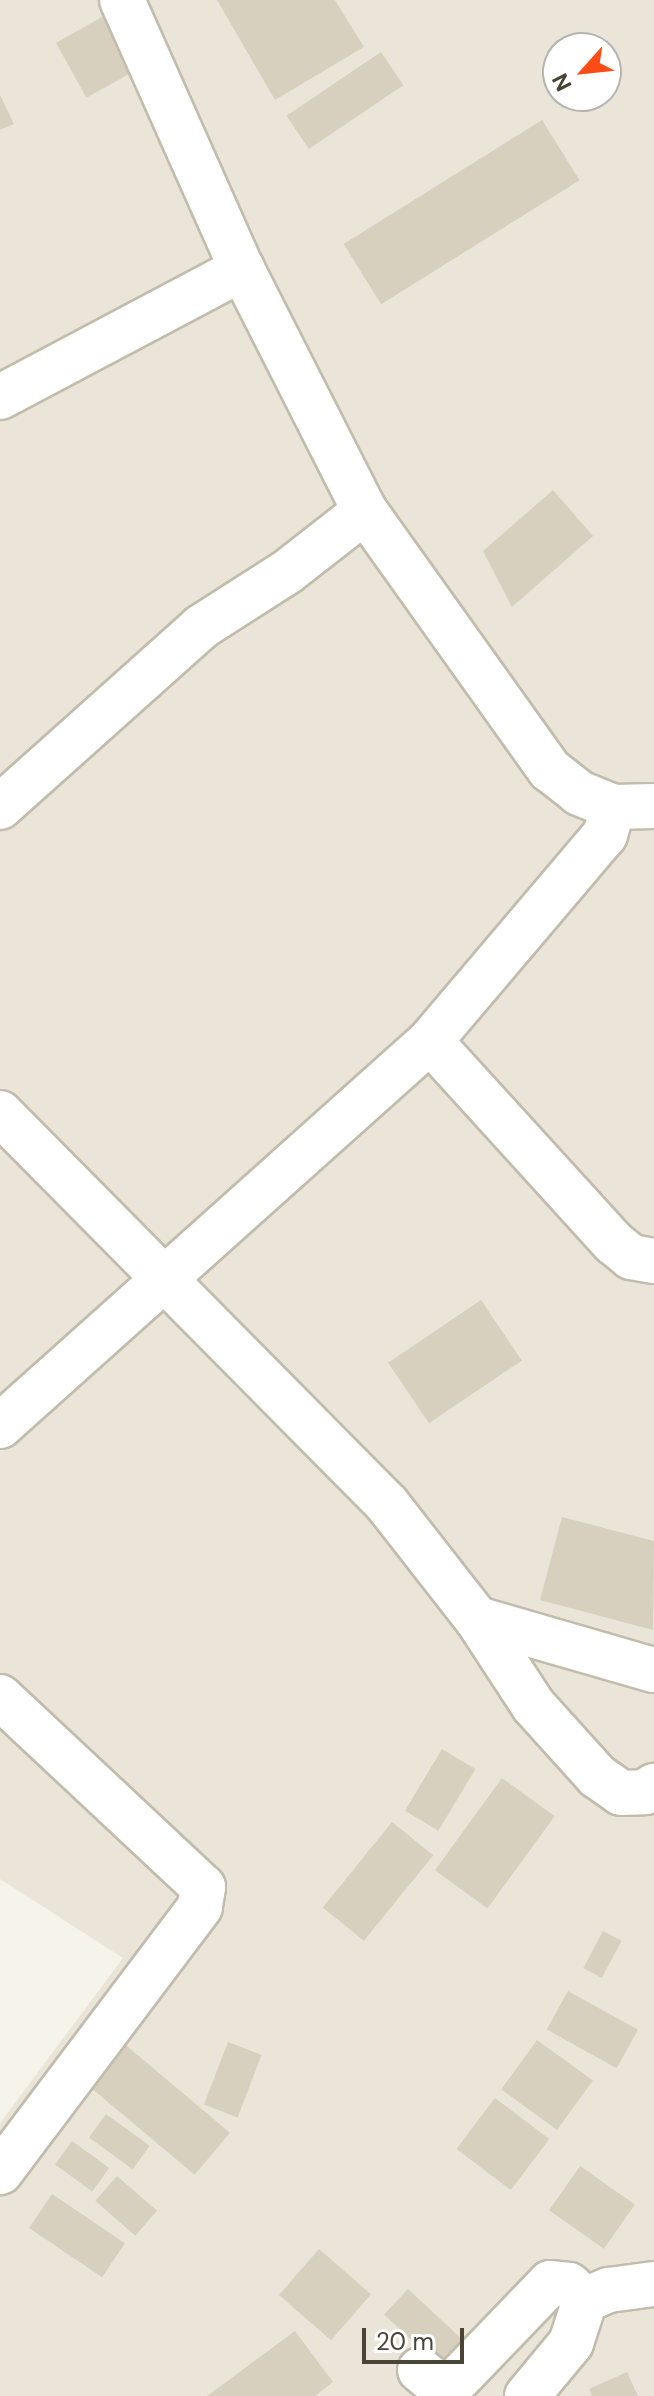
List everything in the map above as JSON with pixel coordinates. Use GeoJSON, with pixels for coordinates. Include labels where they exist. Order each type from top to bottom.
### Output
{"type":"FeatureCollection","features":[{"type":"Feature","properties":{"kind":"street"},"geometry":{"type":"LineString","coordinates":[[122,0],[242,269],[365,511],[550,770],[579,793],[634,806]]}},
{"type":"Feature","properties":{"kind":"street"},"geometry":{"type":"LineString","coordinates":[[0,397],[242,269]]}},
{"type":"Feature","properties":{"kind":"street"},"geometry":{"type":"LineString","coordinates":[[0,807],[201,627],[287,572],[365,511]]}},
{"type":"Feature","properties":{"kind":"street"},"geometry":{"type":"LineString","coordinates":[[0,1426],[430,1041],[605,835],[634,806]]}},
{"type":"Feature","properties":{"kind":"street"},"geometry":{"type":"LineString","coordinates":[[430,1041],[614,1243],[631,1257],[654,1261]]}},
{"type":"Feature","properties":{"kind":"street"},"geometry":{"type":"LineString","coordinates":[[0,1113],[387,1504],[477,1619],[533,1705],[597,1776],[621,1793],[645,1792],[654,1786]]}},
{"type":"Feature","properties":{"kind":"street"},"geometry":{"type":"LineString","coordinates":[[477,1619],[654,1670]]}},
{"type":"Feature","properties":{"kind":"street"},"geometry":{"type":"LineString","coordinates":[[0,1697],[203,1887],[200,1907],[0,2172]]}},
{"type":"Feature","properties":{"kind":"street"},"geometry":{"type":"LineString","coordinates":[[420,2370],[440,2387],[451,2386],[550,2283],[569,2285],[585,2300]]}},
{"type":"Feature","properties":{"kind":"street"},"geometry":{"type":"LineString","coordinates":[[527,2396],[571,2343],[585,2300],[609,2290],[654,2284]]}},
{"type":"Feature","properties":{"kind":"shaded area"},"geometry":{"type":"Polygon","coordinates":[[[0,0],[654,0],[654,2396],[0,2396],[0,2123],[123,1958],[0,1879],[0,0]]]}},
{"type":"Feature","properties":{"kind":"building"},"geometry":{"type":"Polygon","coordinates":[[[217,0],[335,0],[364,47],[275,100],[217,0]]]}},
{"type":"Feature","properties":{"kind":"building"},"geometry":{"type":"Polygon","coordinates":[[[104,16],[135,71],[86,98],[56,43],[104,16]]]}},
{"type":"Feature","properties":{"kind":"building"},"geometry":{"type":"Polygon","coordinates":[[[381,52],[403,85],[309,149],[286,116],[381,52]]]}},
{"type":"Feature","properties":{"kind":"building"},"geometry":{"type":"Polygon","coordinates":[[[0,95],[14,124],[0,130],[0,95]]]}},
{"type":"Feature","properties":{"kind":"building"},"geometry":{"type":"Polygon","coordinates":[[[542,120],[580,180],[381,304],[344,244],[542,120]]]}},
{"type":"Feature","properties":{"kind":"building"},"geometry":{"type":"Polygon","coordinates":[[[553,490],[593,536],[512,607],[483,551],[553,490]]]}},
{"type":"Feature","properties":{"kind":"building"},"geometry":{"type":"Polygon","coordinates":[[[481,1300],[522,1361],[429,1423],[388,1363],[481,1300]]]}},
{"type":"Feature","properties":{"kind":"building"},"geometry":{"type":"Polygon","coordinates":[[[562,1517],[654,1541],[653,1630],[540,1600],[562,1517]]]}},
{"type":"Feature","properties":{"kind":"building"},"geometry":{"type":"Polygon","coordinates":[[[442,1749],[475,1769],[438,1831],[405,1811],[442,1749]]]}},
{"type":"Feature","properties":{"kind":"building"},"geometry":{"type":"Polygon","coordinates":[[[502,1778],[555,1816],[488,1908],[435,1870],[502,1778]]]}},
{"type":"Feature","properties":{"kind":"building"},"geometry":{"type":"Polygon","coordinates":[[[392,1822],[433,1855],[364,1941],[323,1907],[392,1822]]]}},
{"type":"Feature","properties":{"kind":"building"},"geometry":{"type":"Polygon","coordinates":[[[603,1931],[622,1941],[602,1978],[583,1968],[603,1931]]]}},
{"type":"Feature","properties":{"kind":"building"},"geometry":{"type":"Polygon","coordinates":[[[568,1991],[638,2030],[617,2068],[547,2029],[568,1991]]]}},
{"type":"Feature","properties":{"kind":"building"},"geometry":{"type":"Polygon","coordinates":[[[537,2040],[593,2081],[557,2130],[501,2089],[537,2040]]]}},
{"type":"Feature","properties":{"kind":"building"},"geometry":{"type":"Polygon","coordinates":[[[122,2042],[230,2133],[195,2175],[87,2084],[122,2042]]]}},
{"type":"Feature","properties":{"kind":"building"},"geometry":{"type":"Polygon","coordinates":[[[228,2042],[262,2055],[238,2117],[204,2105],[228,2042]]]}},
{"type":"Feature","properties":{"kind":"building"},"geometry":{"type":"Polygon","coordinates":[[[495,2098],[549,2139],[511,2190],[456,2149],[495,2098]]]}},
{"type":"Feature","properties":{"kind":"building"},"geometry":{"type":"Polygon","coordinates":[[[106,2114],[150,2146],[133,2169],[89,2137],[106,2114]]]}},
{"type":"Feature","properties":{"kind":"building"},"geometry":{"type":"Polygon","coordinates":[[[72,2141],[109,2168],[92,2191],[55,2164],[72,2141]]]}},
{"type":"Feature","properties":{"kind":"building"},"geometry":{"type":"Polygon","coordinates":[[[580,2166],[635,2204],[604,2249],[549,2210],[580,2166]]]}},
{"type":"Feature","properties":{"kind":"building"},"geometry":{"type":"Polygon","coordinates":[[[117,2176],[157,2211],[135,2236],[95,2201],[117,2176]]]}},
{"type":"Feature","properties":{"kind":"building"},"geometry":{"type":"Polygon","coordinates":[[[52,2194],[125,2243],[102,2277],[29,2228],[52,2194]]]}},
{"type":"Feature","properties":{"kind":"building"},"geometry":{"type":"Polygon","coordinates":[[[319,2249],[371,2294],[331,2340],[279,2295],[319,2249]]]}},
{"type":"Feature","properties":{"kind":"building"},"geometry":{"type":"Polygon","coordinates":[[[408,2289],[464,2341],[440,2366],[384,2315],[408,2289]]]}},
{"type":"Feature","properties":{"kind":"building"},"geometry":{"type":"Polygon","coordinates":[[[295,2331],[333,2382],[315,2396],[207,2396],[295,2331]]]}},
{"type":"Feature","properties":{"kind":"building"},"geometry":{"type":"Polygon","coordinates":[[[627,2372],[638,2396],[592,2396],[589,2389],[627,2372]]]}}]}
